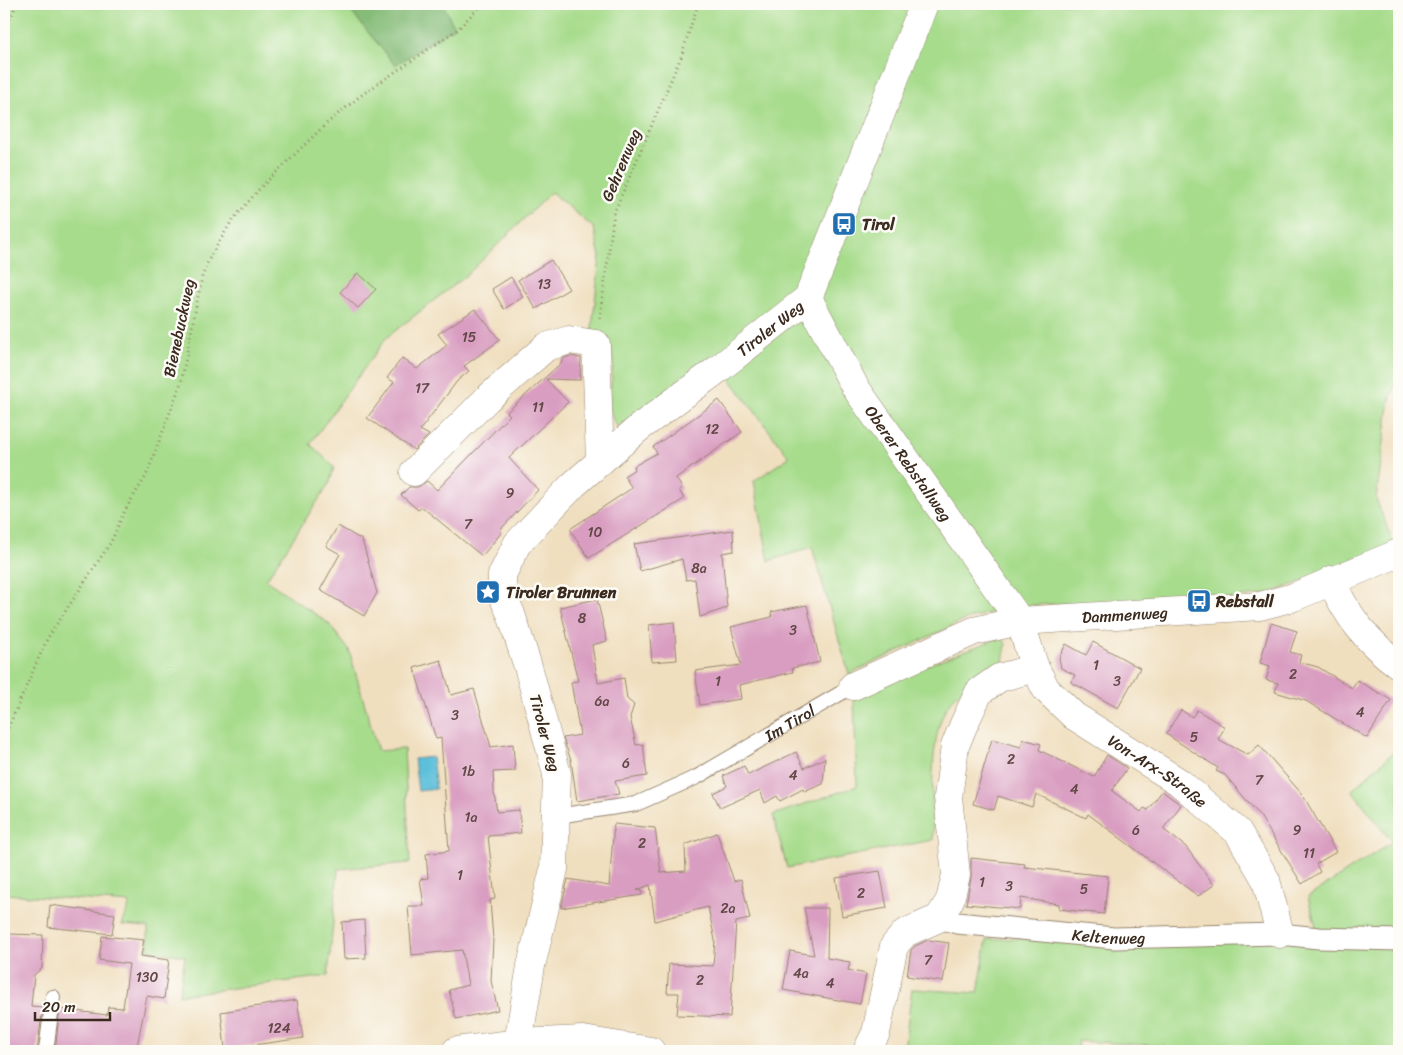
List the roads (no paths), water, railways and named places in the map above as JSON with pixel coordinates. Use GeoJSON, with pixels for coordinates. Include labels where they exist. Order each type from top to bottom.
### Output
{"type":"FeatureCollection","features":[{"type":"Feature","properties":{"kind":"street","name":"Tiroler Weg"},"geometry":{"type":"LineString","coordinates":[[518,1044],[532,966],[554,868],[557,774],[529,670],[511,614],[502,594],[502,575],[517,544],[573,485],[640,427],[721,368],[808,298],[924,4]]}},
{"type":"Feature","properties":{"kind":"street","name":"Oberer Rebstallweg"},"geometry":{"type":"LineString","coordinates":[[808,298],[855,387],[1020,621]]}},
{"type":"Feature","properties":{"kind":"street"},"geometry":{"type":"LineString","coordinates":[[414,472],[487,399],[546,347],[569,340],[596,344],[600,462]]}},
{"type":"Feature","properties":{"kind":"street","name":"Dammenweg"},"geometry":{"type":"LineString","coordinates":[[1020,621],[1260,606],[1294,597],[1399,553]]}},
{"type":"Feature","properties":{"kind":"street"},"geometry":{"type":"LineString","coordinates":[[1331,580],[1343,607],[1358,627],[1376,647],[1399,665]]}},
{"type":"Feature","properties":{"kind":"street","name":"Von-Arx-Straße"},"geometry":{"type":"LineString","coordinates":[[1020,621],[1035,668],[1046,689],[1074,716],[1179,782],[1238,832],[1266,880],[1280,934]]}},
{"type":"Feature","properties":{"kind":"street","name":"Im Tirol"},"geometry":{"type":"LineString","coordinates":[[854,686],[974,631],[1020,621]]}},
{"type":"Feature","properties":{"kind":"street"},"geometry":{"type":"LineString","coordinates":[[867,1051],[876,1033],[894,946],[905,933],[939,918],[950,900],[956,875],[948,797],[955,746],[979,692],[998,678],[1035,668]]}},
{"type":"Feature","properties":{"kind":"street","name":"Keltenweg"},"geometry":{"type":"LineString","coordinates":[[939,918],[957,923],[1114,938],[1280,934],[1320,938],[1399,940]]}},
{"type":"Feature","properties":{"kind":"street"},"geometry":{"type":"LineString","coordinates":[[456,1051],[518,1044],[583,1040],[651,1051]]}},
{"type":"Feature","properties":{"kind":"lane","name":"Im Tirol"},"geometry":{"type":"LineString","coordinates":[[557,816],[636,804],[697,777],[854,686]]}},
{"type":"Feature","properties":{"kind":"lane"},"geometry":{"type":"LineString","coordinates":[[46,1051],[53,997]]}},
{"type":"Feature","properties":{"kind":"water"},"geometry":{"type":"Polygon","coordinates":[[[432,757],[436,789],[418,791],[414,759],[432,757]]]}},
{"type":"Feature","properties":{"kind":"place","name":"Tirol"},"geometry":{"type":"Point","coordinates":[844,224]}},
{"type":"Feature","properties":{"kind":"place","name":"Tiroler Brunnen"},"geometry":{"type":"Point","coordinates":[488,592]}},
{"type":"Feature","properties":{"kind":"place","name":"Rebstall"},"geometry":{"type":"Point","coordinates":[1199,601]}}]}
